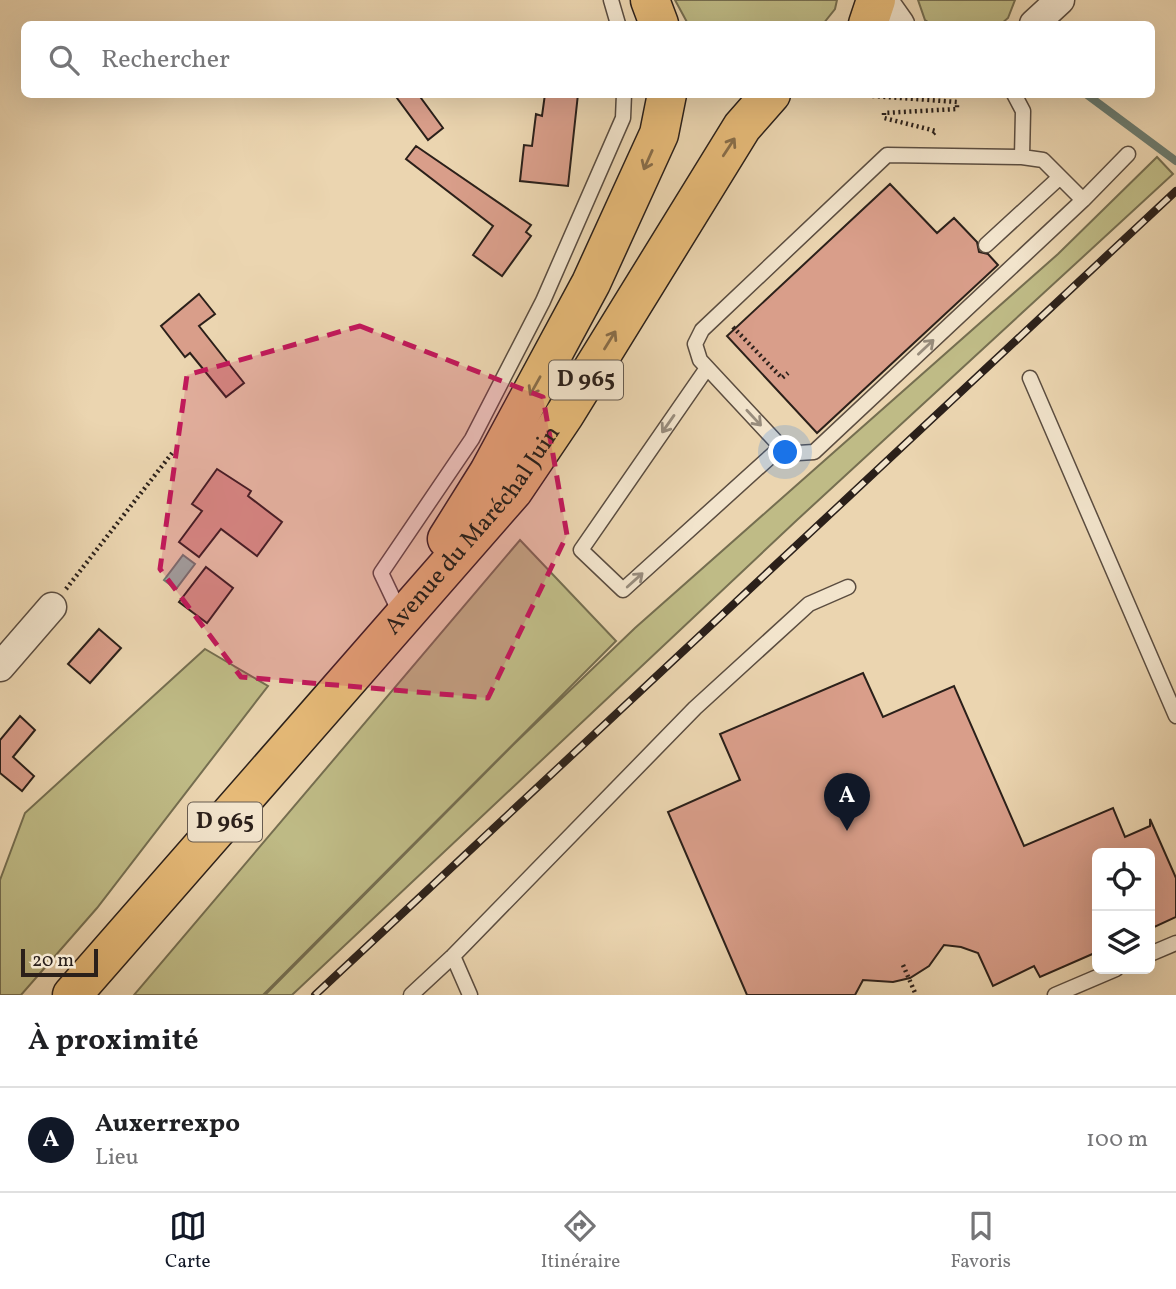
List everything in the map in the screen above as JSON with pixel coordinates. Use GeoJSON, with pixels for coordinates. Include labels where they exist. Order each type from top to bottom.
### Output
{"type":"FeatureCollection","features":[{"type":"Feature","properties":{"kind":"main road"},"geometry":{"type":"LineString","coordinates":[[650,0],[658,21]]}},
{"type":"Feature","properties":{"kind":"main road"},"geometry":{"type":"LineString","coordinates":[[869,21],[876,0]]}},
{"type":"Feature","properties":{"kind":"main road","name":"Avenue du Maréchal Juin"},"geometry":{"type":"LineString","coordinates":[[377,648],[489,472],[591,283],[659,134],[666,98]]}},
{"type":"Feature","properties":{"kind":"main road","name":"Avenue du Maréchal Juin"},"geometry":{"type":"LineString","coordinates":[[72,995],[513,491],[565,414],[742,127],[767,98]]}},
{"type":"Feature","properties":{"kind":"street"},"geometry":{"type":"LineString","coordinates":[[883,0],[898,21]]}},
{"type":"Feature","properties":{"kind":"street"},"geometry":{"type":"LineString","coordinates":[[1037,21],[1060,0]]}},
{"type":"Feature","properties":{"kind":"street"},"geometry":{"type":"LineString","coordinates":[[0,667],[52,607]]}},
{"type":"Feature","properties":{"kind":"lane"},"geometry":{"type":"LineString","coordinates":[[611,0],[617,21]]}},
{"type":"Feature","properties":{"kind":"lane"},"geometry":{"type":"LineString","coordinates":[[400,614],[381,573],[472,439],[543,301],[623,118],[624,98]]}},
{"type":"Feature","properties":{"kind":"lane"},"geometry":{"type":"LineString","coordinates":[[1016,98],[1023,111],[1022,157]]}},
{"type":"Feature","properties":{"kind":"lane"},"geometry":{"type":"LineString","coordinates":[[1083,200],[1043,160],[1022,157],[887,155],[702,330],[695,344],[700,360],[781,447],[798,453],[814,452],[1083,200],[1128,154]]}},
{"type":"Feature","properties":{"kind":"lane"},"geometry":{"type":"LineString","coordinates":[[986,245],[1060,177]]}},
{"type":"Feature","properties":{"kind":"lane"},"geometry":{"type":"LineString","coordinates":[[708,368],[580,550],[623,590],[781,447]]}},
{"type":"Feature","properties":{"kind":"lane"},"geometry":{"type":"LineString","coordinates":[[1030,378],[1176,716]]}},
{"type":"Feature","properties":{"kind":"lane"},"geometry":{"type":"LineString","coordinates":[[411,995],[453,956],[695,708],[810,604],[848,587]]}},
{"type":"Feature","properties":{"kind":"lane"},"geometry":{"type":"LineString","coordinates":[[1155,952],[1176,943]]}},
{"type":"Feature","properties":{"kind":"lane"},"geometry":{"type":"LineString","coordinates":[[453,956],[470,995]]}},
{"type":"Feature","properties":{"kind":"lane"},"geometry":{"type":"LineString","coordinates":[[1055,995],[1104,974]]}},
{"type":"Feature","properties":{"kind":"path"},"geometry":{"type":"LineString","coordinates":[[901,98],[957,102],[957,109],[884,113],[884,118],[936,131],[924,142]]}},
{"type":"Feature","properties":{"kind":"path"},"geometry":{"type":"LineString","coordinates":[[731,324],[782,378],[788,373]]}},
{"type":"Feature","properties":{"kind":"path"},"geometry":{"type":"LineString","coordinates":[[52,607],[173,452]]}},
{"type":"Feature","properties":{"kind":"path"},"geometry":{"type":"LineString","coordinates":[[903,965],[916,995]]}},
{"type":"Feature","properties":{"kind":"highlighted area"},"geometry":{"type":"Polygon","coordinates":[[[360,326],[543,397],[567,535],[488,698],[241,677],[160,569],[187,375],[360,326]]]}},
{"type":"Feature","properties":{"kind":"shaded area"},"geometry":{"type":"Polygon","coordinates":[[[675,0],[837,0],[835,9],[825,21],[686,21],[675,0]]]}},
{"type":"Feature","properties":{"kind":"shaded area"},"geometry":{"type":"Polygon","coordinates":[[[918,0],[1015,0],[1004,21],[925,20],[918,0]]]}},
{"type":"Feature","properties":{"kind":"shaded area"},"geometry":{"type":"Polygon","coordinates":[[[1157,157],[1173,174],[797,520],[292,995],[265,995],[513,745],[635,628],[1058,254],[1157,157]]]}},
{"type":"Feature","properties":{"kind":"shaded area"},"geometry":{"type":"Polygon","coordinates":[[[520,540],[616,641],[263,995],[134,995],[520,540]]]}},
{"type":"Feature","properties":{"kind":"shaded area"},"geometry":{"type":"Polygon","coordinates":[[[183,555],[195,564],[176,589],[164,580],[183,555]]]}},
{"type":"Feature","properties":{"kind":"shaded area"},"geometry":{"type":"Polygon","coordinates":[[[205,649],[268,686],[97,908],[21,995],[0,995],[0,880],[25,813],[205,649]]]}},
{"type":"Feature","properties":{"kind":"building"},"geometry":{"type":"Polygon","coordinates":[[[397,98],[421,98],[443,128],[428,140],[397,98]]]}},
{"type":"Feature","properties":{"kind":"building"},"geometry":{"type":"Polygon","coordinates":[[[544,98],[578,98],[568,186],[520,181],[524,145],[532,146],[536,114],[542,116],[544,98]]]}},
{"type":"Feature","properties":{"kind":"building"},"geometry":{"type":"Polygon","coordinates":[[[416,146],[531,225],[526,232],[531,236],[502,276],[473,255],[493,226],[406,159],[416,146]]]}},
{"type":"Feature","properties":{"kind":"building"},"geometry":{"type":"Polygon","coordinates":[[[890,184],[937,233],[954,218],[977,242],[979,252],[988,254],[998,265],[817,433],[727,336],[890,184]]]}},
{"type":"Feature","properties":{"kind":"building"},"geometry":{"type":"Polygon","coordinates":[[[199,294],[215,314],[199,326],[244,383],[226,397],[190,353],[185,357],[161,326],[199,294]]]}},
{"type":"Feature","properties":{"kind":"building"},"geometry":{"type":"Polygon","coordinates":[[[217,469],[251,491],[248,496],[282,522],[257,556],[221,529],[199,557],[179,542],[202,511],[192,504],[217,469]]]}},
{"type":"Feature","properties":{"kind":"building"},"geometry":{"type":"Polygon","coordinates":[[[206,567],[233,588],[207,623],[179,602],[206,567]]]}},
{"type":"Feature","properties":{"kind":"building"},"geometry":{"type":"Polygon","coordinates":[[[99,629],[121,648],[90,683],[68,664],[99,629]]]}},
{"type":"Feature","properties":{"kind":"building"},"geometry":{"type":"Polygon","coordinates":[[[863,673],[883,717],[954,686],[1024,846],[1113,808],[1125,837],[1150,826],[1150,819],[1176,878],[1176,917],[1155,927],[1155,848],[1092,848],[1092,954],[1040,977],[1034,966],[993,986],[978,953],[944,945],[929,966],[910,978],[893,982],[863,980],[855,995],[747,995],[668,812],[740,780],[720,734],[863,673]]]}},
{"type":"Feature","properties":{"kind":"building"},"geometry":{"type":"Polygon","coordinates":[[[20,716],[35,730],[13,757],[34,776],[22,791],[0,773],[0,740],[20,716]]]}},
{"type":"Feature","properties":{"kind":"waterway"},"geometry":{"type":"LineString","coordinates":[[1091,98],[1176,161]]}},
{"type":"Feature","properties":{"kind":"railway"},"geometry":{"type":"LineString","coordinates":[[315,995],[1176,191]]}},
{"type":"Feature","properties":{"kind":"place","name":"Auxerrexpo"},"geometry":{"type":"Point","coordinates":[847,831]}}]}
